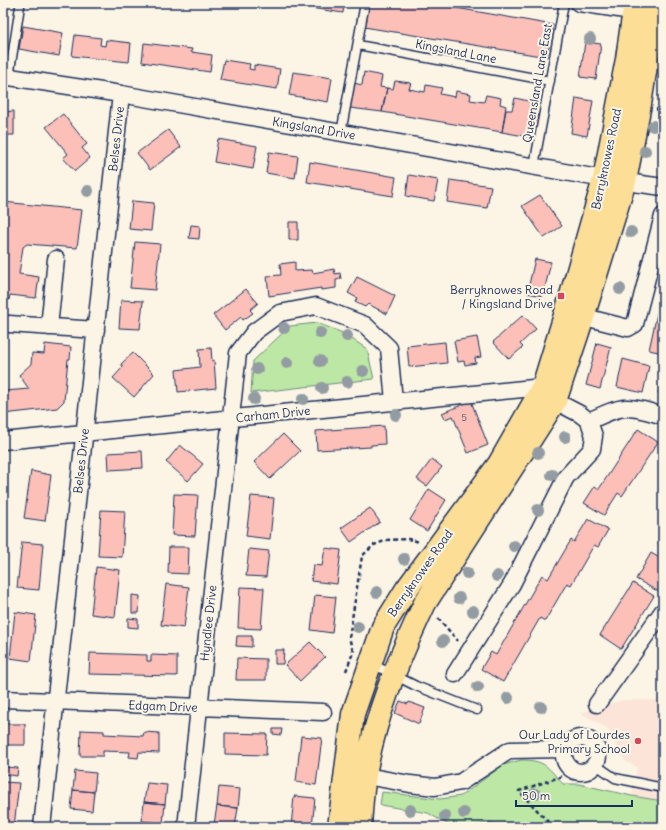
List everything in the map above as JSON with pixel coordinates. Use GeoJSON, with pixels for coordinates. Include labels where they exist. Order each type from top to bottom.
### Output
{"type":"FeatureCollection","features":[{"type":"Feature","properties":{"kind":"main road","name":"Berryknowes Road"},"geometry":{"type":"LineString","coordinates":[[634,8],[642,61]]}},
{"type":"Feature","properties":{"kind":"main road","name":"Berryknowes Road"},"geometry":{"type":"LineString","coordinates":[[339,827],[355,774],[379,719],[393,675],[425,603],[549,394],[614,180],[656,9]]}},
{"type":"Feature","properties":{"kind":"main road","name":"Berryknowes Road"},"geometry":{"type":"LineString","coordinates":[[360,827],[355,774],[354,714],[361,657],[383,627],[406,590],[549,394]]}},
{"type":"Feature","properties":{"kind":"street"},"geometry":{"type":"LineString","coordinates":[[579,3],[656,9]]}},
{"type":"Feature","properties":{"kind":"street","name":"Kingsland Drive"},"geometry":{"type":"LineString","coordinates":[[6,76],[121,94],[614,180]]}},
{"type":"Feature","properties":{"kind":"street","name":"Belses Drive"},"geometry":{"type":"LineString","coordinates":[[42,827],[121,94]]}},
{"type":"Feature","properties":{"kind":"street","name":"Berryknowes Road"},"geometry":{"type":"LineString","coordinates":[[614,180],[663,186]]}},
{"type":"Feature","properties":{"kind":"street"},"geometry":{"type":"LineString","coordinates":[[574,315],[628,328],[635,324],[663,216]]}},
{"type":"Feature","properties":{"kind":"street"},"geometry":{"type":"LineString","coordinates":[[49,327],[56,259]]}},
{"type":"Feature","properties":{"kind":"street","name":"Hyndlee Drive"},"geometry":{"type":"LineString","coordinates":[[186,827],[238,353],[254,332],[280,313],[316,306],[365,325],[388,348],[394,401]]}},
{"type":"Feature","properties":{"kind":"street"},"geometry":{"type":"LineString","coordinates":[[9,324],[96,330]]}},
{"type":"Feature","properties":{"kind":"street"},"geometry":{"type":"LineString","coordinates":[[455,674],[467,652],[512,584],[566,477],[592,449],[594,436],[589,421],[549,394]]}},
{"type":"Feature","properties":{"kind":"street","name":"Carham Drive"},"geometry":{"type":"LineString","coordinates":[[3,441],[394,401],[549,394]]}},
{"type":"Feature","properties":{"kind":"street"},"geometry":{"type":"LineString","coordinates":[[589,421],[616,408],[637,407],[663,416]]}},
{"type":"Feature","properties":{"kind":"street"},"geometry":{"type":"LineString","coordinates":[[597,704],[663,611]]}},
{"type":"Feature","properties":{"kind":"street","name":"Edgam Drive"},"geometry":{"type":"LineString","coordinates":[[3,699],[323,712]]}},
{"type":"Feature","properties":{"kind":"street"},"geometry":{"type":"LineString","coordinates":[[579,738],[592,741],[598,752],[596,765],[586,772],[574,772],[568,768],[565,762],[564,749],[568,744],[579,738]]}},
{"type":"Feature","properties":{"kind":"street"},"geometry":{"type":"LineString","coordinates":[[355,774],[435,787],[461,782],[510,750],[564,749]]}},
{"type":"Feature","properties":{"kind":"lane"},"geometry":{"type":"LineString","coordinates":[[341,133],[365,3]]}},
{"type":"Feature","properties":{"kind":"lane","name":"Queensland Lane East"},"geometry":{"type":"LineString","coordinates":[[534,166],[564,3]]}},
{"type":"Feature","properties":{"kind":"lane"},"geometry":{"type":"LineString","coordinates":[[6,76],[20,6]]}},
{"type":"Feature","properties":{"kind":"lane","name":"Kingsland Lane"},"geometry":{"type":"LineString","coordinates":[[358,45],[550,81]]}},
{"type":"Feature","properties":{"kind":"lane"},"geometry":{"type":"LineString","coordinates":[[361,657],[393,675],[477,710]]}},
{"type":"Feature","properties":{"kind":"lane"},"geometry":{"type":"LineString","coordinates":[[596,765],[615,778],[663,788]]}},
{"type":"Feature","properties":{"kind":"path"},"geometry":{"type":"LineString","coordinates":[[361,657],[349,638],[362,556],[374,544],[387,540],[408,539],[427,544]]}},
{"type":"Feature","properties":{"kind":"path"},"geometry":{"type":"LineString","coordinates":[[425,603],[467,652]]}},
{"type":"Feature","properties":{"kind":"path"},"geometry":{"type":"LineString","coordinates":[[553,827],[519,791],[574,772]]}},
{"type":"Feature","properties":{"kind":"shaded area","name":"Our Lady of Lourdes Primary School"},"geometry":{"type":"Polygon","coordinates":[[[623,700],[663,700],[663,801],[632,796],[637,767],[626,762],[619,753],[608,729],[581,713],[623,700]]]}},
{"type":"Feature","properties":{"kind":"green space"},"geometry":{"type":"Polygon","coordinates":[[[317,323],[343,333],[367,349],[374,379],[251,393],[253,361],[290,326],[317,323]]]}},
{"type":"Feature","properties":{"kind":"green space"},"geometry":{"type":"Polygon","coordinates":[[[521,760],[536,761],[541,763],[563,784],[579,784],[632,796],[663,801],[663,827],[498,827],[491,822],[472,827],[452,827],[428,813],[380,805],[382,792],[440,799],[461,796],[503,765],[521,760]]]}},
{"type":"Feature","properties":{"kind":"building"},"geometry":{"type":"Polygon","coordinates":[[[299,3],[344,3],[343,13],[298,6],[299,3]]]}},
{"type":"Feature","properties":{"kind":"building"},"geometry":{"type":"Polygon","coordinates":[[[369,3],[428,3],[553,25],[547,57],[364,27],[369,3]]]}},
{"type":"Feature","properties":{"kind":"building"},"geometry":{"type":"Polygon","coordinates":[[[23,26],[63,33],[59,56],[19,49],[23,26]]]}},
{"type":"Feature","properties":{"kind":"building"},"geometry":{"type":"Polygon","coordinates":[[[75,35],[101,38],[100,45],[105,46],[106,40],[131,43],[129,62],[72,56],[75,35]]]}},
{"type":"Feature","properties":{"kind":"building"},"geometry":{"type":"Polygon","coordinates":[[[585,42],[601,44],[596,79],[580,77],[585,42]]]}},
{"type":"Feature","properties":{"kind":"building"},"geometry":{"type":"Polygon","coordinates":[[[144,43],[192,49],[191,52],[212,55],[210,72],[142,62],[144,43]]]}},
{"type":"Feature","properties":{"kind":"building"},"geometry":{"type":"Polygon","coordinates":[[[224,60],[250,64],[249,69],[254,70],[254,65],[280,69],[277,89],[220,80],[224,60]]]}},
{"type":"Feature","properties":{"kind":"building"},"geometry":{"type":"Polygon","coordinates":[[[293,72],[332,78],[328,102],[289,95],[293,72]]]}},
{"type":"Feature","properties":{"kind":"building"},"geometry":{"type":"Polygon","coordinates":[[[364,72],[382,76],[380,87],[387,88],[382,112],[350,108],[354,83],[362,85],[364,72]]]}},
{"type":"Feature","properties":{"kind":"building"},"geometry":{"type":"Polygon","coordinates":[[[395,81],[411,83],[409,89],[425,92],[426,85],[442,88],[440,94],[455,97],[456,91],[471,94],[470,100],[484,102],[486,95],[501,98],[500,104],[506,106],[502,132],[382,112],[387,88],[393,89],[395,81]]]}},
{"type":"Feature","properties":{"kind":"building"},"geometry":{"type":"Polygon","coordinates":[[[515,98],[533,102],[531,113],[539,115],[535,138],[502,132],[506,110],[512,110],[515,98]]]}},
{"type":"Feature","properties":{"kind":"building"},"geometry":{"type":"Polygon","coordinates":[[[576,98],[593,101],[587,136],[571,133],[576,98]]]}},
{"type":"Feature","properties":{"kind":"building"},"geometry":{"type":"Polygon","coordinates":[[[14,111],[14,135],[3,135],[3,112],[14,111]]]}},
{"type":"Feature","properties":{"kind":"building"},"geometry":{"type":"Polygon","coordinates":[[[63,114],[87,144],[82,148],[90,158],[75,171],[63,158],[68,154],[46,127],[63,114]]]}},
{"type":"Feature","properties":{"kind":"building"},"geometry":{"type":"Polygon","coordinates":[[[168,130],[181,147],[150,170],[137,153],[168,130]]]}},
{"type":"Feature","properties":{"kind":"building"},"geometry":{"type":"Polygon","coordinates":[[[218,139],[257,146],[253,169],[214,162],[218,139]]]}},
{"type":"Feature","properties":{"kind":"building"},"geometry":{"type":"Polygon","coordinates":[[[269,152],[298,156],[295,178],[266,173],[269,152]]]}},
{"type":"Feature","properties":{"kind":"building"},"geometry":{"type":"Polygon","coordinates":[[[310,162],[396,177],[393,196],[307,182],[310,162]]]}},
{"type":"Feature","properties":{"kind":"building"},"geometry":{"type":"Polygon","coordinates":[[[409,175],[438,180],[434,201],[406,196],[409,175]]]}},
{"type":"Feature","properties":{"kind":"building"},"geometry":{"type":"Polygon","coordinates":[[[450,180],[491,186],[487,208],[447,202],[450,180]]]}},
{"type":"Feature","properties":{"kind":"building"},"geometry":{"type":"Polygon","coordinates":[[[540,195],[562,226],[544,238],[522,206],[540,195]]]}},
{"type":"Feature","properties":{"kind":"building"},"geometry":{"type":"Polygon","coordinates":[[[132,201],[154,203],[151,231],[129,229],[132,201]]]}},
{"type":"Feature","properties":{"kind":"building"},"geometry":{"type":"Polygon","coordinates":[[[3,202],[82,210],[77,248],[27,244],[23,247],[19,274],[39,277],[36,298],[10,295],[9,300],[3,300],[3,202]]]}},
{"type":"Feature","properties":{"kind":"building"},"geometry":{"type":"Polygon","coordinates":[[[289,222],[298,222],[298,240],[289,240],[289,222]]]}},
{"type":"Feature","properties":{"kind":"building"},"geometry":{"type":"Polygon","coordinates":[[[191,225],[200,226],[199,239],[189,238],[191,225]]]}},
{"type":"Feature","properties":{"kind":"building"},"geometry":{"type":"Polygon","coordinates":[[[135,242],[160,244],[155,290],[130,288],[135,242]]]}},
{"type":"Feature","properties":{"kind":"building"},"geometry":{"type":"Polygon","coordinates":[[[535,259],[551,262],[543,296],[527,293],[535,259]]]}},
{"type":"Feature","properties":{"kind":"building"},"geometry":{"type":"Polygon","coordinates":[[[295,262],[295,271],[312,270],[313,273],[334,269],[335,274],[340,273],[341,279],[336,280],[336,288],[321,290],[321,288],[269,296],[267,276],[281,275],[280,264],[295,262]]]}},
{"type":"Feature","properties":{"kind":"building"},"geometry":{"type":"Polygon","coordinates":[[[357,277],[395,296],[387,314],[368,304],[365,307],[355,302],[357,298],[348,293],[357,277]]]}},
{"type":"Feature","properties":{"kind":"building"},"geometry":{"type":"Polygon","coordinates":[[[663,286],[663,353],[649,350],[663,286]]]}},
{"type":"Feature","properties":{"kind":"building"},"geometry":{"type":"Polygon","coordinates":[[[246,289],[258,303],[250,310],[253,313],[243,320],[241,317],[225,330],[213,315],[246,289]]]}},
{"type":"Feature","properties":{"kind":"building"},"geometry":{"type":"Polygon","coordinates":[[[121,300],[143,301],[140,329],[119,328],[121,300]]]}},
{"type":"Feature","properties":{"kind":"building"},"geometry":{"type":"Polygon","coordinates":[[[523,315],[536,329],[520,344],[523,347],[509,359],[493,342],[523,315]]]}},
{"type":"Feature","properties":{"kind":"building"},"geometry":{"type":"Polygon","coordinates":[[[477,337],[481,357],[475,358],[476,363],[465,365],[464,361],[458,362],[454,341],[477,337]]]}},
{"type":"Feature","properties":{"kind":"building"},"geometry":{"type":"Polygon","coordinates":[[[445,342],[447,363],[409,367],[407,346],[445,342]]]}},
{"type":"Feature","properties":{"kind":"building"},"geometry":{"type":"Polygon","coordinates":[[[597,343],[611,347],[600,389],[586,385],[597,343]]]}},
{"type":"Feature","properties":{"kind":"building"},"geometry":{"type":"Polygon","coordinates":[[[45,344],[71,347],[70,359],[68,359],[64,401],[57,408],[3,414],[3,379],[5,391],[29,389],[19,375],[31,364],[32,353],[44,354],[45,344]]]}},
{"type":"Feature","properties":{"kind":"building"},"geometry":{"type":"Polygon","coordinates":[[[211,348],[212,361],[214,360],[216,388],[178,392],[176,370],[200,367],[199,349],[211,348]]]}},
{"type":"Feature","properties":{"kind":"building"},"geometry":{"type":"Polygon","coordinates":[[[133,353],[154,374],[134,397],[113,378],[123,367],[121,364],[133,353]]]}},
{"type":"Feature","properties":{"kind":"building"},"geometry":{"type":"Polygon","coordinates":[[[623,359],[649,366],[643,393],[617,387],[623,359]]]}},
{"type":"Feature","properties":{"kind":"building"},"geometry":{"type":"Polygon","coordinates":[[[663,373],[663,394],[658,393],[663,373]]]}},
{"type":"Feature","properties":{"kind":"building"},"geometry":{"type":"Polygon","coordinates":[[[471,401],[488,445],[468,453],[453,416],[445,419],[442,413],[471,401]]]}},
{"type":"Feature","properties":{"kind":"building"},"geometry":{"type":"Polygon","coordinates":[[[384,426],[385,444],[371,445],[371,447],[317,450],[316,431],[384,426]]]}},
{"type":"Feature","properties":{"kind":"building"},"geometry":{"type":"Polygon","coordinates":[[[638,429],[658,442],[622,496],[618,493],[604,515],[584,503],[595,486],[599,489],[638,429]]]}},
{"type":"Feature","properties":{"kind":"building"},"geometry":{"type":"Polygon","coordinates":[[[283,434],[300,451],[270,479],[254,462],[283,434]]]}},
{"type":"Feature","properties":{"kind":"building"},"geometry":{"type":"Polygon","coordinates":[[[180,445],[203,464],[188,481],[166,462],[180,445]]]}},
{"type":"Feature","properties":{"kind":"building"},"geometry":{"type":"Polygon","coordinates":[[[142,451],[143,468],[109,470],[108,453],[142,451]]]}},
{"type":"Feature","properties":{"kind":"building"},"geometry":{"type":"Polygon","coordinates":[[[432,459],[442,467],[427,486],[417,479],[432,459]]]}},
{"type":"Feature","properties":{"kind":"building"},"geometry":{"type":"Polygon","coordinates":[[[31,471],[51,475],[45,521],[24,518],[31,471]]]}},
{"type":"Feature","properties":{"kind":"building"},"geometry":{"type":"Polygon","coordinates":[[[429,489],[446,500],[427,531],[410,520],[429,489]]]}},
{"type":"Feature","properties":{"kind":"building"},"geometry":{"type":"Polygon","coordinates":[[[174,494],[198,495],[195,536],[172,535],[174,494]]]}},
{"type":"Feature","properties":{"kind":"building"},"geometry":{"type":"Polygon","coordinates":[[[251,496],[274,498],[270,539],[246,536],[251,496]]]}},
{"type":"Feature","properties":{"kind":"building"},"geometry":{"type":"Polygon","coordinates":[[[370,508],[380,522],[351,542],[341,528],[370,508]]]}},
{"type":"Feature","properties":{"kind":"building"},"geometry":{"type":"Polygon","coordinates":[[[101,510],[125,511],[122,557],[98,556],[101,510]]]}},
{"type":"Feature","properties":{"kind":"building"},"geometry":{"type":"Polygon","coordinates":[[[588,519],[608,530],[598,547],[594,545],[571,585],[567,583],[545,621],[540,618],[503,682],[481,669],[491,652],[496,655],[542,575],[548,579],[571,540],[574,542],[588,519]]]}},
{"type":"Feature","properties":{"kind":"building"},"geometry":{"type":"Polygon","coordinates":[[[663,536],[663,547],[658,544],[663,536]]]}},
{"type":"Feature","properties":{"kind":"building"},"geometry":{"type":"Polygon","coordinates":[[[22,542],[43,544],[39,590],[17,588],[22,542]]]}},
{"type":"Feature","properties":{"kind":"building"},"geometry":{"type":"Polygon","coordinates":[[[169,547],[189,547],[188,574],[168,573],[169,547]]]}},
{"type":"Feature","properties":{"kind":"building"},"geometry":{"type":"Polygon","coordinates":[[[325,548],[341,550],[337,584],[311,581],[313,565],[322,566],[325,548]]]}},
{"type":"Feature","properties":{"kind":"building"},"geometry":{"type":"Polygon","coordinates":[[[249,549],[269,551],[266,577],[246,576],[249,549]]]}},
{"type":"Feature","properties":{"kind":"building"},"geometry":{"type":"Polygon","coordinates":[[[651,553],[663,560],[663,585],[659,592],[636,579],[651,553]]]}},
{"type":"Feature","properties":{"kind":"building"},"geometry":{"type":"Polygon","coordinates":[[[96,567],[120,570],[115,617],[91,614],[96,567]]]}},
{"type":"Feature","properties":{"kind":"building"},"geometry":{"type":"Polygon","coordinates":[[[633,583],[654,596],[621,649],[600,635],[633,583]]]}},
{"type":"Feature","properties":{"kind":"building"},"geometry":{"type":"Polygon","coordinates":[[[166,584],[189,587],[184,628],[161,625],[166,584]]]}},
{"type":"Feature","properties":{"kind":"building"},"geometry":{"type":"Polygon","coordinates":[[[240,587],[264,588],[261,629],[238,628],[240,587]]]}},
{"type":"Feature","properties":{"kind":"building"},"geometry":{"type":"Polygon","coordinates":[[[132,595],[140,596],[139,613],[132,613],[132,595]]]}},
{"type":"Feature","properties":{"kind":"building"},"geometry":{"type":"Polygon","coordinates":[[[315,595],[336,597],[332,633],[311,630],[315,595]]]}},
{"type":"Feature","properties":{"kind":"building"},"geometry":{"type":"Polygon","coordinates":[[[15,612],[36,615],[31,661],[10,658],[15,612]]]}},
{"type":"Feature","properties":{"kind":"building"},"geometry":{"type":"Polygon","coordinates":[[[128,618],[138,619],[138,628],[128,627],[128,618]]]}},
{"type":"Feature","properties":{"kind":"building"},"geometry":{"type":"Polygon","coordinates":[[[237,636],[252,636],[252,647],[236,646],[237,636]]]}},
{"type":"Feature","properties":{"kind":"building"},"geometry":{"type":"Polygon","coordinates":[[[310,642],[325,657],[300,681],[285,665],[310,642]]]}},
{"type":"Feature","properties":{"kind":"building"},"geometry":{"type":"Polygon","coordinates":[[[275,650],[284,650],[283,664],[275,664],[275,650]]]}},
{"type":"Feature","properties":{"kind":"building"},"geometry":{"type":"Polygon","coordinates":[[[90,653],[147,655],[147,661],[151,661],[151,655],[177,656],[177,676],[89,674],[90,653]]]}},
{"type":"Feature","properties":{"kind":"building"},"geometry":{"type":"Polygon","coordinates":[[[237,658],[266,659],[266,680],[236,680],[237,658]]]}},
{"type":"Feature","properties":{"kind":"building"},"geometry":{"type":"Polygon","coordinates":[[[400,701],[408,704],[409,702],[425,708],[419,724],[395,713],[400,701]]]}},
{"type":"Feature","properties":{"kind":"building"},"geometry":{"type":"Polygon","coordinates":[[[3,724],[25,724],[25,745],[3,745],[3,724]]]}},
{"type":"Feature","properties":{"kind":"building"},"geometry":{"type":"Polygon","coordinates":[[[273,729],[282,729],[281,735],[273,734],[273,729]]]}},
{"type":"Feature","properties":{"kind":"building"},"geometry":{"type":"Polygon","coordinates":[[[81,730],[104,731],[104,734],[143,736],[144,732],[159,733],[159,753],[139,752],[138,758],[129,757],[130,752],[103,751],[103,756],[80,756],[81,730]]]}},
{"type":"Feature","properties":{"kind":"building"},"geometry":{"type":"Polygon","coordinates":[[[225,733],[267,734],[266,755],[225,754],[225,733]]]}},
{"type":"Feature","properties":{"kind":"building"},"geometry":{"type":"Polygon","coordinates":[[[301,736],[322,738],[316,785],[296,782],[301,736]]]}},
{"type":"Feature","properties":{"kind":"building"},"geometry":{"type":"Polygon","coordinates":[[[4,767],[18,768],[17,776],[4,774],[4,767]]]}},
{"type":"Feature","properties":{"kind":"building"},"geometry":{"type":"Polygon","coordinates":[[[75,771],[96,773],[94,792],[73,790],[75,771]]]}},
{"type":"Feature","properties":{"kind":"building"},"geometry":{"type":"Polygon","coordinates":[[[3,782],[19,783],[14,827],[3,827],[3,782]]]}},
{"type":"Feature","properties":{"kind":"building"},"geometry":{"type":"Polygon","coordinates":[[[147,783],[167,785],[165,804],[144,802],[147,783]]]}},
{"type":"Feature","properties":{"kind":"building"},"geometry":{"type":"Polygon","coordinates":[[[219,787],[240,789],[238,808],[217,806],[219,787]]]}},
{"type":"Feature","properties":{"kind":"building"},"geometry":{"type":"Polygon","coordinates":[[[73,790],[94,792],[92,811],[71,809],[73,790]]]}},
{"type":"Feature","properties":{"kind":"building"},"geometry":{"type":"Polygon","coordinates":[[[294,796],[315,798],[312,827],[291,827],[294,796]]]}},
{"type":"Feature","properties":{"kind":"building"},"geometry":{"type":"Polygon","coordinates":[[[144,802],[165,804],[163,823],[142,821],[144,802]]]}},
{"type":"Feature","properties":{"kind":"building"},"geometry":{"type":"Polygon","coordinates":[[[217,806],[238,808],[235,827],[214,824],[217,806]]]}},
{"type":"Feature","properties":{"kind":"place","name":"Berryknowes Road / Kingsland Drive"},"geometry":{"type":"Point","coordinates":[561,296]}},
{"type":"Feature","properties":{"kind":"place","name":"Our Lady of Lourdes Primary School"},"geometry":{"type":"Point","coordinates":[638,741]}}]}
